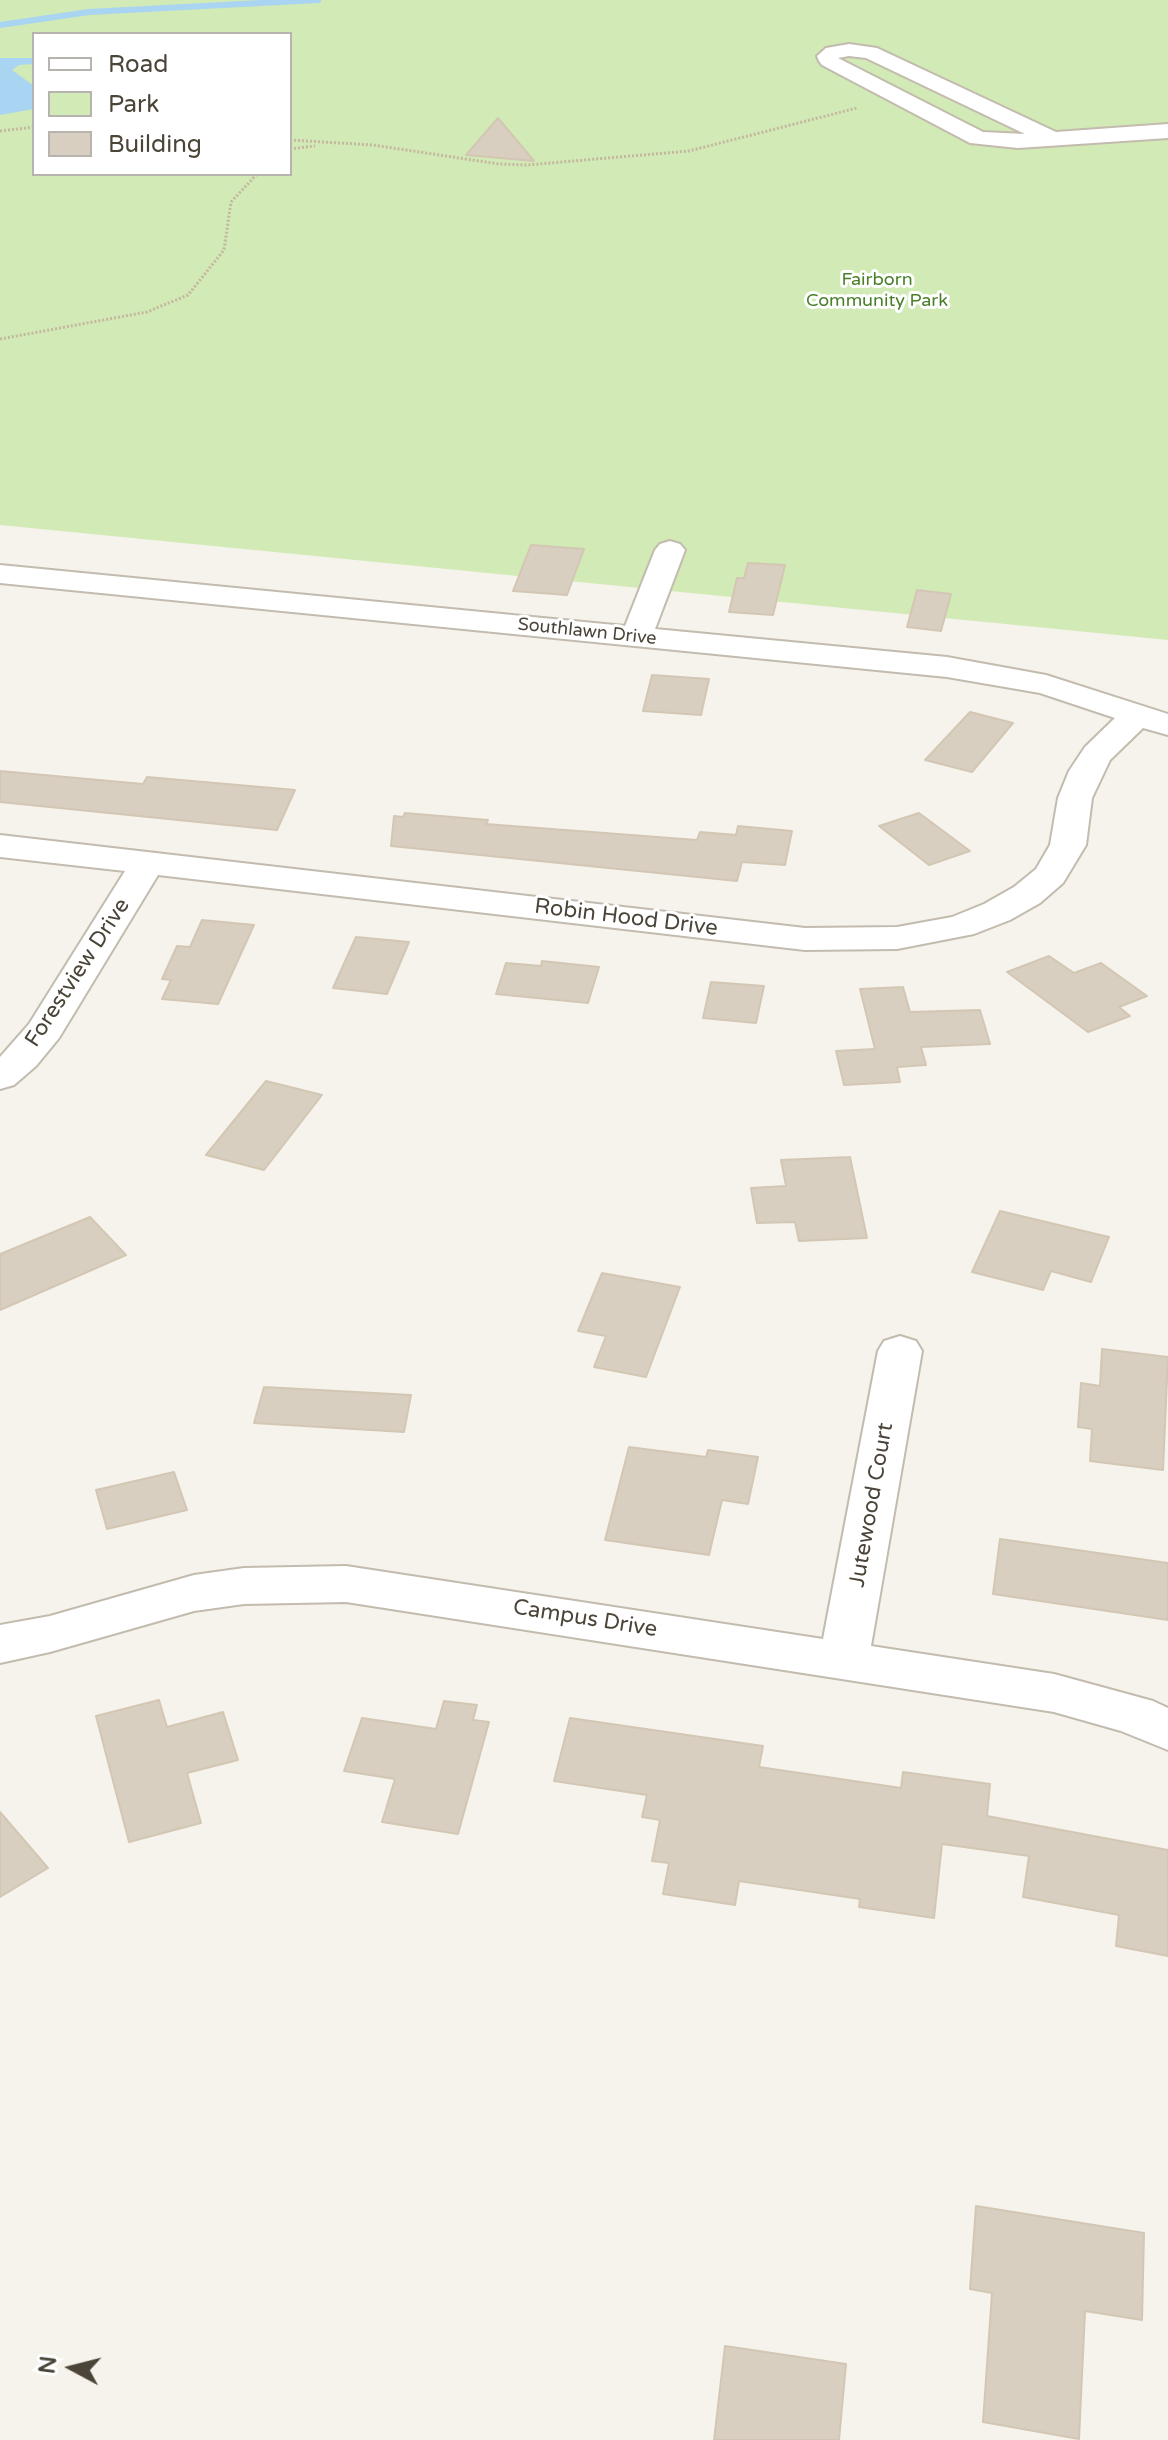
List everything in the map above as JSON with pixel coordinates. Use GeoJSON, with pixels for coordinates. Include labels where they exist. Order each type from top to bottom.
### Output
{"type":"FeatureCollection","features":[{"type":"Feature","properties":{"kind":"street"},"geometry":{"type":"LineString","coordinates":[[1053,139],[870,52],[849,50],[827,56],[829,61],[901,99],[978,138],[996,142],[1053,139],[1168,131]]}},
{"type":"Feature","properties":{"kind":"street"},"geometry":{"type":"LineString","coordinates":[[636,637],[670,550]]}},
{"type":"Feature","properties":{"kind":"street","name":"Southlawn Drive"},"geometry":{"type":"LineString","coordinates":[[0,574],[979,671],[1046,685],[1153,720]]}},
{"type":"Feature","properties":{"kind":"street","name":"Robin Hood Drive"},"geometry":{"type":"LineString","coordinates":[[0,846],[805,939],[840,940],[924,934],[961,926],[997,912],[1027,895],[1050,875],[1068,845],[1075,798],[1097,754],[1153,720]]}},
{"type":"Feature","properties":{"kind":"street","name":"Forestview Drive"},"geometry":{"type":"LineString","coordinates":[[0,1077],[22,1058],[45,1030],[148,863]]}},
{"type":"Feature","properties":{"kind":"street","name":"Jutewood Court"},"geometry":{"type":"LineString","coordinates":[[844,1660],[900,1351]]}},
{"type":"Feature","properties":{"kind":"street","name":"Campus Drive"},"geometry":{"type":"LineString","coordinates":[[0,1644],[50,1634],[194,1593],[302,1582],[389,1588],[1054,1693],[1135,1715],[1168,1730]]}},
{"type":"Feature","properties":{"kind":"path"},"geometry":{"type":"LineString","coordinates":[[292,140],[373,145],[499,164],[527,165],[689,151],[901,99]]}},
{"type":"Feature","properties":{"kind":"path"},"geometry":{"type":"LineString","coordinates":[[0,131],[32,127]]}},
{"type":"Feature","properties":{"kind":"path"},"geometry":{"type":"LineString","coordinates":[[292,149],[324,144]]}},
{"type":"Feature","properties":{"kind":"path"},"geometry":{"type":"LineString","coordinates":[[0,339],[147,312],[188,295],[224,250],[231,202],[255,176]]}},
{"type":"Feature","properties":{"kind":"green space","name":"Fairborn Community Park"},"geometry":{"type":"Polygon","coordinates":[[[0,0],[1168,0],[1168,640],[0,525],[0,0]]]}},
{"type":"Feature","properties":{"kind":"water"},"geometry":{"type":"Polygon","coordinates":[[[0,58],[32,58],[32,64],[19,65],[12,70],[32,85],[32,109],[0,115],[0,58]]]}},
{"type":"Feature","properties":{"kind":"building"},"geometry":{"type":"Polygon","coordinates":[[[498,118],[534,161],[466,155],[498,118]]]}},
{"type":"Feature","properties":{"kind":"building"},"geometry":{"type":"Polygon","coordinates":[[[531,545],[584,549],[567,595],[513,591],[531,545]]]}},
{"type":"Feature","properties":{"kind":"building"},"geometry":{"type":"Polygon","coordinates":[[[748,563],[785,565],[773,615],[729,612],[737,578],[744,578],[748,563]]]}},
{"type":"Feature","properties":{"kind":"building"},"geometry":{"type":"Polygon","coordinates":[[[917,590],[951,594],[941,631],[907,627],[917,590]]]}},
{"type":"Feature","properties":{"kind":"building"},"geometry":{"type":"Polygon","coordinates":[[[652,675],[709,679],[701,715],[643,711],[652,675]]]}},
{"type":"Feature","properties":{"kind":"building"},"geometry":{"type":"Polygon","coordinates":[[[970,712],[1013,723],[972,772],[925,760],[970,712]]]}},
{"type":"Feature","properties":{"kind":"building"},"geometry":{"type":"Polygon","coordinates":[[[0,771],[143,784],[147,777],[295,790],[277,830],[0,802],[0,771]]]}},
{"type":"Feature","properties":{"kind":"building"},"geometry":{"type":"Polygon","coordinates":[[[405,813],[488,820],[486,824],[697,840],[700,832],[736,835],[738,826],[792,831],[785,865],[742,862],[737,881],[391,846],[394,816],[403,817],[405,813]]]}},
{"type":"Feature","properties":{"kind":"building"},"geometry":{"type":"Polygon","coordinates":[[[919,813],[970,851],[929,865],[879,826],[919,813]]]}},
{"type":"Feature","properties":{"kind":"building"},"geometry":{"type":"Polygon","coordinates":[[[202,920],[254,925],[218,1004],[162,999],[171,980],[162,979],[177,946],[190,947],[202,920]]]}},
{"type":"Feature","properties":{"kind":"building"},"geometry":{"type":"Polygon","coordinates":[[[356,937],[409,942],[387,994],[333,988],[356,937]]]}},
{"type":"Feature","properties":{"kind":"building"},"geometry":{"type":"Polygon","coordinates":[[[1049,956],[1074,973],[1101,963],[1147,996],[1119,1007],[1130,1016],[1088,1032],[1007,972],[1049,956]]]}},
{"type":"Feature","properties":{"kind":"building"},"geometry":{"type":"Polygon","coordinates":[[[542,961],[599,967],[588,1003],[496,994],[506,963],[541,966],[542,961]]]}},
{"type":"Feature","properties":{"kind":"building"},"geometry":{"type":"Polygon","coordinates":[[[711,982],[764,986],[756,1023],[703,1018],[711,982]]]}},
{"type":"Feature","properties":{"kind":"building"},"geometry":{"type":"Polygon","coordinates":[[[903,987],[910,1012],[980,1010],[990,1044],[921,1047],[926,1065],[897,1067],[900,1082],[844,1085],[836,1051],[875,1049],[860,989],[903,987]]]}},
{"type":"Feature","properties":{"kind":"building"},"geometry":{"type":"Polygon","coordinates":[[[266,1081],[322,1095],[264,1170],[206,1155],[266,1081]]]}},
{"type":"Feature","properties":{"kind":"building"},"geometry":{"type":"Polygon","coordinates":[[[850,1157],[867,1238],[799,1241],[795,1222],[757,1223],[751,1188],[786,1186],[781,1160],[850,1157]]]}},
{"type":"Feature","properties":{"kind":"building"},"geometry":{"type":"Polygon","coordinates":[[[1000,1211],[1109,1237],[1091,1282],[1051,1271],[1043,1290],[972,1272],[1000,1211]]]}},
{"type":"Feature","properties":{"kind":"building"},"geometry":{"type":"Polygon","coordinates":[[[90,1217],[126,1255],[0,1310],[0,1254],[90,1217]]]}},
{"type":"Feature","properties":{"kind":"building"},"geometry":{"type":"Polygon","coordinates":[[[602,1273],[680,1287],[646,1377],[594,1367],[606,1336],[578,1331],[602,1273]]]}},
{"type":"Feature","properties":{"kind":"building"},"geometry":{"type":"Polygon","coordinates":[[[1102,1349],[1168,1357],[1163,1470],[1090,1461],[1092,1429],[1078,1427],[1081,1383],[1100,1386],[1102,1349]]]}},
{"type":"Feature","properties":{"kind":"building"},"geometry":{"type":"Polygon","coordinates":[[[264,1387],[411,1395],[404,1432],[254,1423],[264,1387]]]}},
{"type":"Feature","properties":{"kind":"building"},"geometry":{"type":"Polygon","coordinates":[[[629,1447],[706,1457],[708,1450],[758,1457],[748,1504],[722,1500],[709,1555],[605,1540],[629,1447]]]}},
{"type":"Feature","properties":{"kind":"building"},"geometry":{"type":"Polygon","coordinates":[[[174,1472],[187,1510],[107,1529],[96,1490],[174,1472]]]}},
{"type":"Feature","properties":{"kind":"building"},"geometry":{"type":"Polygon","coordinates":[[[1000,1539],[1168,1563],[1168,1620],[993,1594],[1000,1539]]]}},
{"type":"Feature","properties":{"kind":"building"},"geometry":{"type":"Polygon","coordinates":[[[159,1700],[167,1727],[223,1712],[238,1760],[187,1773],[201,1823],[129,1842],[96,1716],[159,1700]]]}},
{"type":"Feature","properties":{"kind":"building"},"geometry":{"type":"Polygon","coordinates":[[[444,1701],[477,1705],[473,1720],[489,1722],[458,1834],[382,1822],[395,1779],[344,1771],[362,1718],[436,1729],[444,1701]]]}},
{"type":"Feature","properties":{"kind":"building"},"geometry":{"type":"Polygon","coordinates":[[[570,1718],[763,1746],[759,1767],[901,1788],[903,1772],[990,1784],[987,1816],[1168,1850],[1168,1956],[1116,1946],[1119,1915],[1023,1897],[1029,1856],[942,1844],[934,1918],[859,1907],[860,1899],[739,1881],[735,1905],[663,1894],[669,1863],[652,1861],[660,1820],[642,1817],[647,1795],[554,1781],[570,1718]]]}},
{"type":"Feature","properties":{"kind":"building"},"geometry":{"type":"Polygon","coordinates":[[[0,1812],[48,1868],[0,1897],[0,1812]]]}},
{"type":"Feature","properties":{"kind":"building"},"geometry":{"type":"Polygon","coordinates":[[[976,2206],[1144,2233],[1142,2320],[1085,2311],[1079,2439],[983,2422],[992,2293],[970,2289],[976,2206]]]}},
{"type":"Feature","properties":{"kind":"building"},"geometry":{"type":"Polygon","coordinates":[[[725,2346],[846,2364],[839,2440],[714,2440],[725,2346]]]}},
{"type":"Feature","properties":{"kind":"waterway"},"geometry":{"type":"LineString","coordinates":[[0,25],[89,12],[318,0]]}}]}
